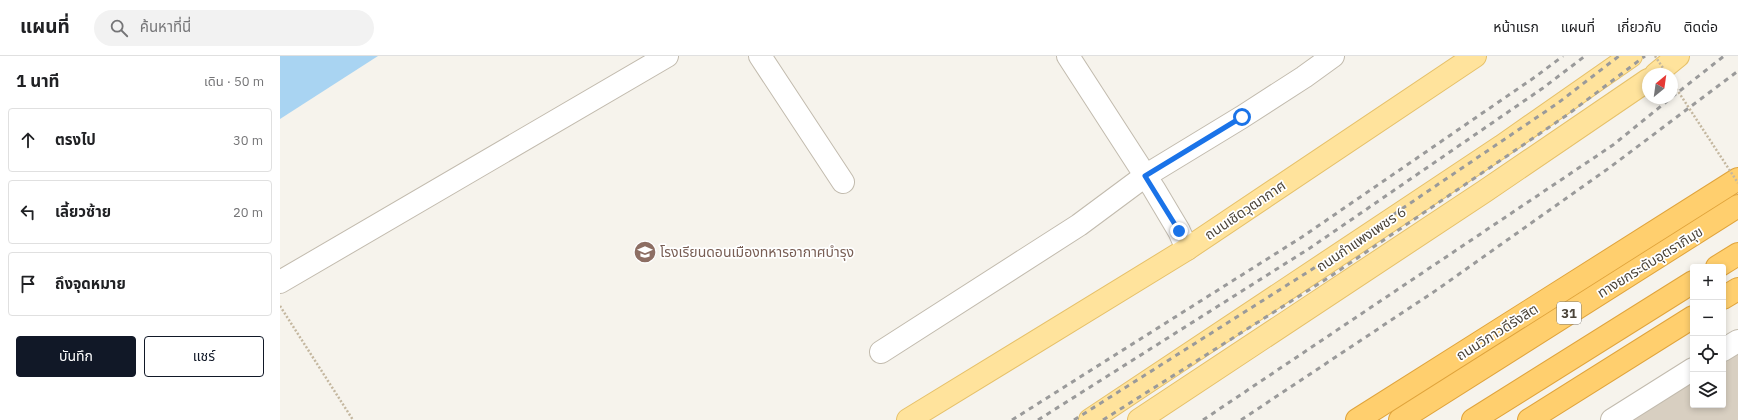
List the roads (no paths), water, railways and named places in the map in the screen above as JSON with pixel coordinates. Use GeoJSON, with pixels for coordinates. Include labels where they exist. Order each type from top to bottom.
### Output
{"type":"FeatureCollection","features":[{"type":"Feature","properties":{"kind":"highway","name":"ถนนวิภาวดีรังสิต"},"geometry":{"type":"LineString","coordinates":[[1357,420],[1738,179]]}},
{"type":"Feature","properties":{"kind":"highway","name":"ทางยกระดับอุตราภิมุข"},"geometry":{"type":"LineString","coordinates":[[1400,420],[1738,206]]}},
{"type":"Feature","properties":{"kind":"highway"},"geometry":{"type":"LineString","coordinates":[[1722,264],[1738,254]]}},
{"type":"Feature","properties":{"kind":"highway"},"geometry":{"type":"LineString","coordinates":[[1473,420],[1690,284]]}},
{"type":"Feature","properties":{"kind":"highway"},"geometry":{"type":"LineString","coordinates":[[1726,296],[1738,289]]}},
{"type":"Feature","properties":{"kind":"highway"},"geometry":{"type":"LineString","coordinates":[[1529,420],[1690,319]]}},
{"type":"Feature","properties":{"kind":"main road","name":"ถนนเชิดวุฒากาศ"},"geometry":{"type":"LineString","coordinates":[[908,420],[1183,240],[1475,56]]}},
{"type":"Feature","properties":{"kind":"main road","name":"ถนนกำแพงเพชร 6"},"geometry":{"type":"LineString","coordinates":[[1090,420],[1502,146],[1631,56]]}},
{"type":"Feature","properties":{"kind":"main road"},"geometry":{"type":"LineString","coordinates":[[1663,68],[1678,56]]}},
{"type":"Feature","properties":{"kind":"main road","name":"ถนนกำแพงเพชร 6"},"geometry":{"type":"LineString","coordinates":[[1139,420],[1485,191],[1642,84]]}},
{"type":"Feature","properties":{"kind":"lane"},"geometry":{"type":"LineString","coordinates":[[280,282],[667,56]]}},
{"type":"Feature","properties":{"kind":"lane"},"geometry":{"type":"LineString","coordinates":[[760,56],[842,182]]}},
{"type":"Feature","properties":{"kind":"lane"},"geometry":{"type":"LineString","coordinates":[[1068,56],[1149,182],[1183,240]]}},
{"type":"Feature","properties":{"kind":"lane"},"geometry":{"type":"LineString","coordinates":[[881,352],[1149,182],[1333,56]]}},
{"type":"Feature","properties":{"kind":"lane"},"geometry":{"type":"LineString","coordinates":[[1726,348],[1738,341]]}},
{"type":"Feature","properties":{"kind":"lane"},"geometry":{"type":"LineString","coordinates":[[1612,420],[1690,371]]}},
{"type":"Feature","properties":{"kind":"water"},"geometry":{"type":"Polygon","coordinates":[[[280,56],[378,56],[280,119],[280,56]]]}},
{"type":"Feature","properties":{"kind":"railway"},"geometry":{"type":"LineString","coordinates":[[1012,420],[1302,237],[1535,77],[1563,56]]}},
{"type":"Feature","properties":{"kind":"railway"},"geometry":{"type":"LineString","coordinates":[[1038,420],[1310,248],[1543,88],[1585,56]]}},
{"type":"Feature","properties":{"kind":"railway"},"geometry":{"type":"LineString","coordinates":[[1074,420],[1322,263],[1558,103],[1619,56]]}},
{"type":"Feature","properties":{"kind":"railway"},"geometry":{"type":"LineString","coordinates":[[1103,420],[1331,276],[1567,115],[1645,56]]}},
{"type":"Feature","properties":{"kind":"railway"},"geometry":{"type":"LineString","coordinates":[[1678,92],[1724,56]]}},
{"type":"Feature","properties":{"kind":"railway"},"geometry":{"type":"LineString","coordinates":[[1241,420],[1438,289],[1609,168],[1738,71]]}},
{"type":"Feature","properties":{"kind":"railway"},"geometry":{"type":"LineString","coordinates":[[1203,420],[1613,145],[1664,104]]}},
{"type":"Feature","properties":{"kind":"place","name":"โรงเรียนดอนเมืองทหารอากาศบำรุง"},"geometry":{"type":"Point","coordinates":[645,252]}}]}
